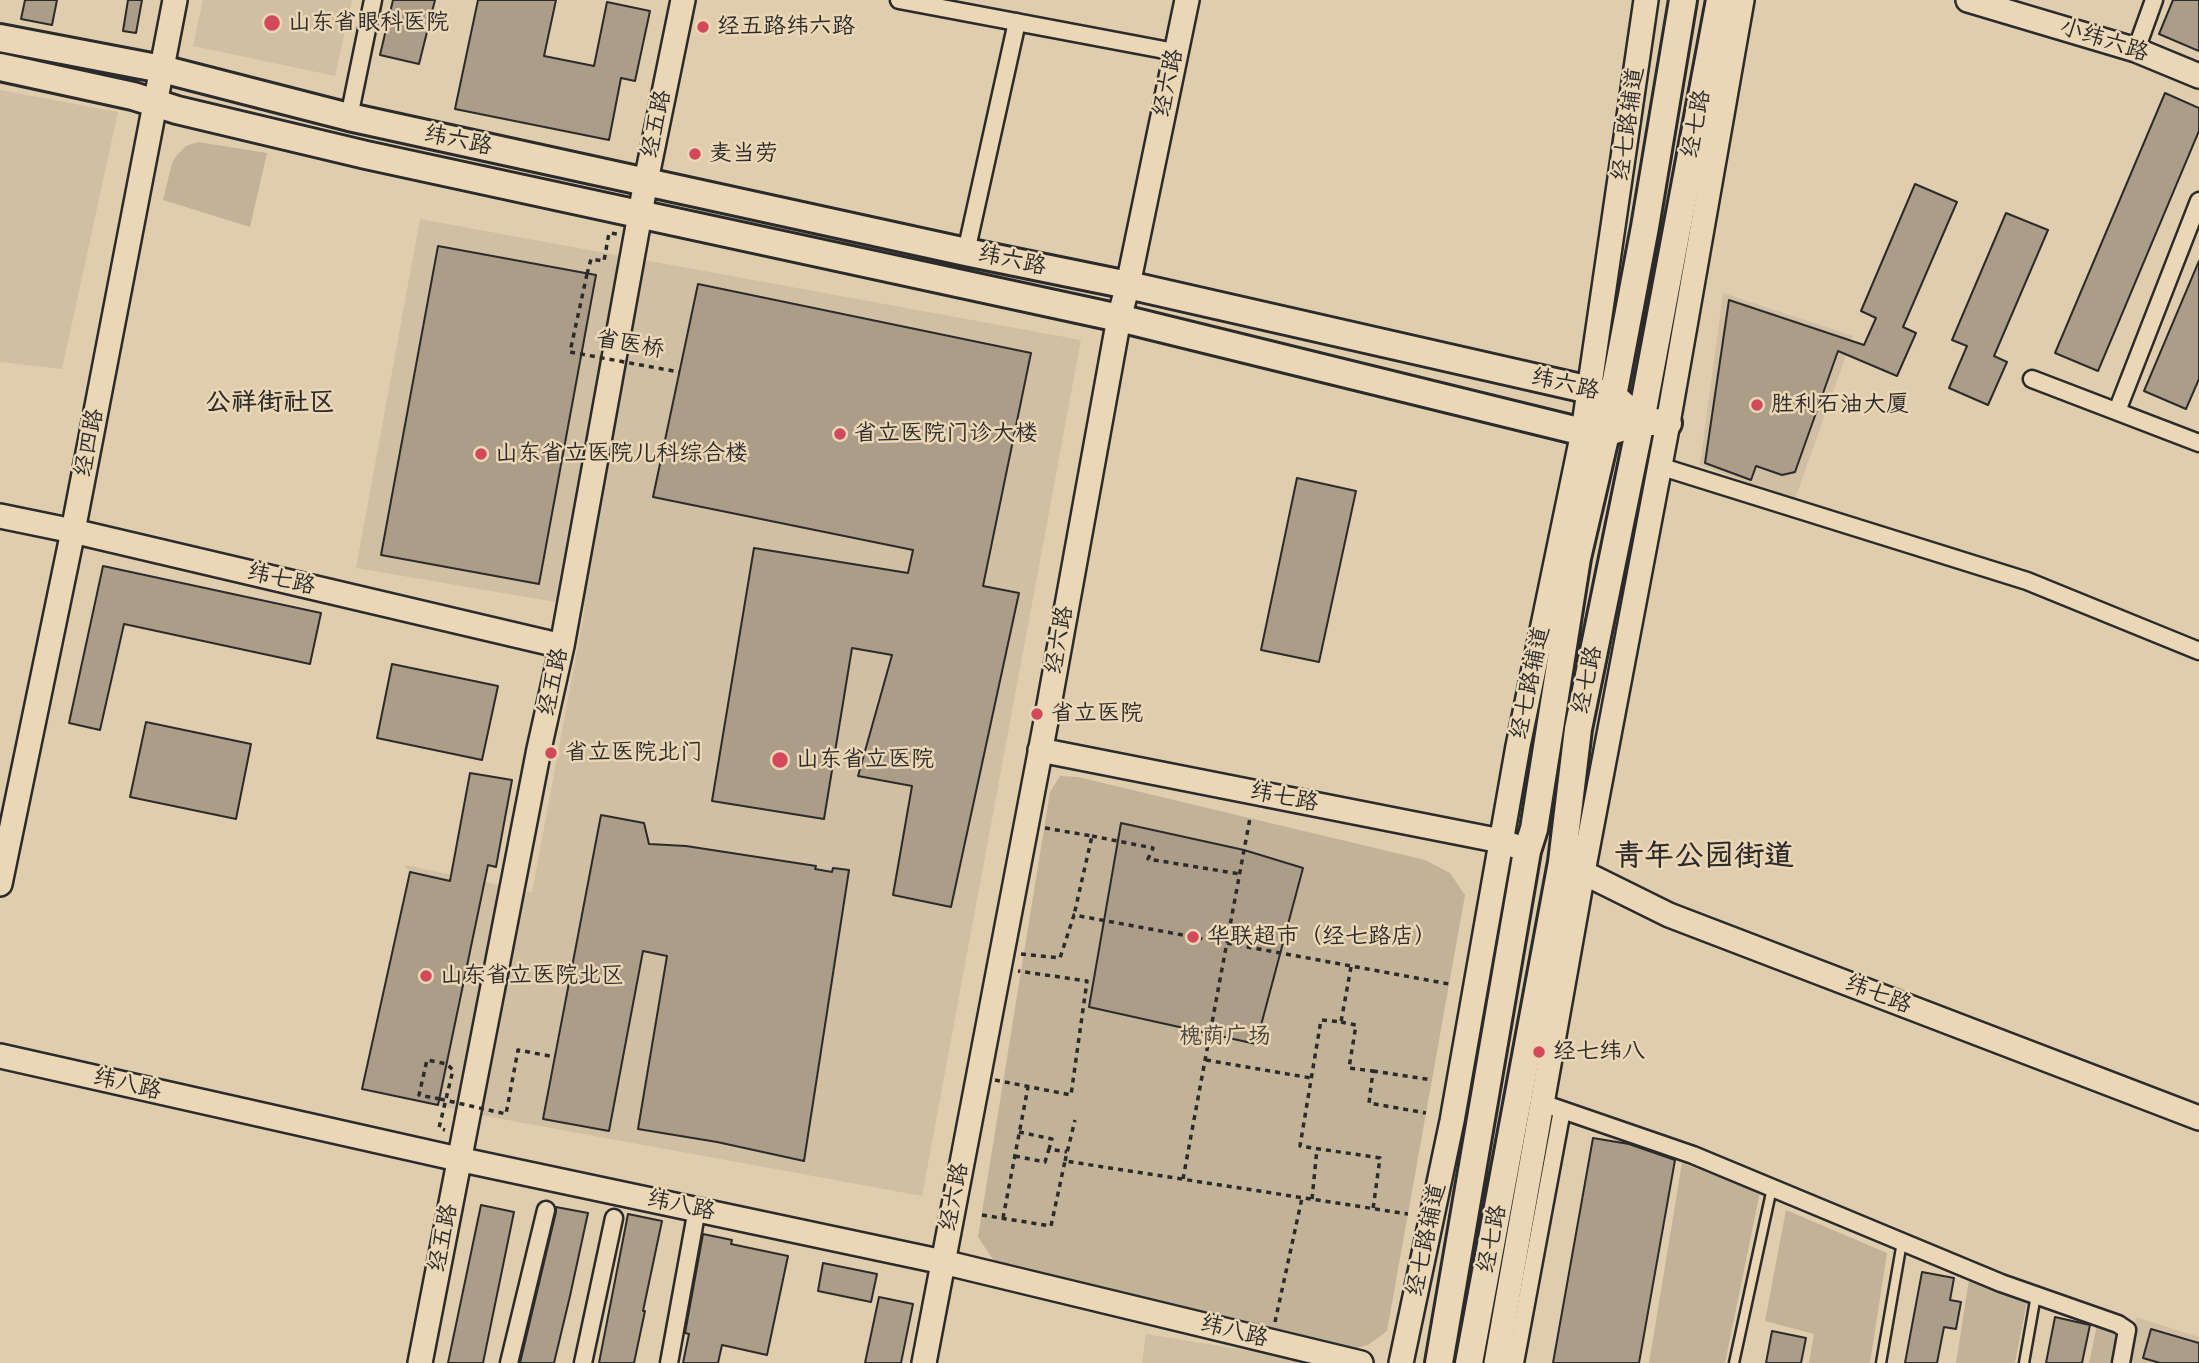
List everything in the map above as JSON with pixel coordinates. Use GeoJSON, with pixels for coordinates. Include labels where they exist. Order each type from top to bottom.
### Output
{"type":"FeatureCollection","features":[{"type":"Feature","properties":{"kind":"main road","name":"经七路"},"geometry":{"type":"LineString","coordinates":[[1439,1363],[1527,851],[1534,829],[1601,393],[1645,227],[1683,0]]}},
{"type":"Feature","properties":{"kind":"main road","name":"经七路"},"geometry":{"type":"LineString","coordinates":[[1469,1363],[1573,867],[1578,729],[1641,421],[1720,0]]}},
{"type":"Feature","properties":{"kind":"main road","name":"纬六路"},"geometry":{"type":"LineString","coordinates":[[0,38],[162,69],[349,117],[1128,285],[1601,393],[1641,421]]}},
{"type":"Feature","properties":{"kind":"main road","name":"纬六路"},"geometry":{"type":"LineString","coordinates":[[0,67],[133,96],[177,110],[366,155],[1119,318],[1595,432],[1641,421]]}},
{"type":"Feature","properties":{"kind":"main road"},"geometry":{"type":"LineString","coordinates":[[1641,421],[1668,423]]}},
{"type":"Feature","properties":{"kind":"street","name":"经四路"},"geometry":{"type":"LineString","coordinates":[[0,884],[73,531],[175,0]]}},
{"type":"Feature","properties":{"kind":"street"},"geometry":{"type":"LineString","coordinates":[[349,117],[373,0]]}},
{"type":"Feature","properties":{"kind":"street","name":"经五路"},"geometry":{"type":"LineString","coordinates":[[420,1363],[539,749],[565,648],[646,181],[683,0]]}},
{"type":"Feature","properties":{"kind":"street"},"geometry":{"type":"LineString","coordinates":[[899,0],[1175,52]]}},
{"type":"Feature","properties":{"kind":"street","name":"经六路"},"geometry":{"type":"LineString","coordinates":[[923,1363],[1119,318],[1187,0]]}},
{"type":"Feature","properties":{"kind":"street","name":"经七路辅道"},"geometry":{"type":"LineString","coordinates":[[1601,393],[1646,0]]}},
{"type":"Feature","properties":{"kind":"street"},"geometry":{"type":"LineString","coordinates":[[1515,1363],[1552,1106],[1573,867],[1668,423],[1742,0]]}},
{"type":"Feature","properties":{"kind":"street","name":"小纬六路"},"geometry":{"type":"LineString","coordinates":[[1968,0],[2136,50],[2199,76]]}},
{"type":"Feature","properties":{"kind":"street"},"geometry":{"type":"LineString","coordinates":[[2136,50],[2154,0]]}},
{"type":"Feature","properties":{"kind":"street"},"geometry":{"type":"LineString","coordinates":[[967,251],[1017,22]]}},
{"type":"Feature","properties":{"kind":"street"},"geometry":{"type":"LineString","coordinates":[[2117,411],[2199,201]]}},
{"type":"Feature","properties":{"kind":"street"},"geometry":{"type":"LineString","coordinates":[[2032,379],[2199,443]]}},
{"type":"Feature","properties":{"kind":"street","name":"经七路辅道"},"geometry":{"type":"LineString","coordinates":[[1401,1363],[1452,1121],[1518,746],[1595,432]]}},
{"type":"Feature","properties":{"kind":"street"},"geometry":{"type":"LineString","coordinates":[[1659,466],[2027,581],[2199,651]]}},
{"type":"Feature","properties":{"kind":"street","name":"纬七路"},"geometry":{"type":"LineString","coordinates":[[0,516],[565,648]]}},
{"type":"Feature","properties":{"kind":"street","name":"纬七路"},"geometry":{"type":"LineString","coordinates":[[1040,750],[1501,841],[1527,851]]}},
{"type":"Feature","properties":{"kind":"street","name":"纬七路"},"geometry":{"type":"LineString","coordinates":[[1573,867],[1669,915],[2199,1118]]}},
{"type":"Feature","properties":{"kind":"street","name":"纬八路"},"geometry":{"type":"LineString","coordinates":[[0,1056],[458,1159],[943,1262],[1361,1363]]}},
{"type":"Feature","properties":{"kind":"street"},"geometry":{"type":"LineString","coordinates":[[1552,1106],[1693,1155],[2001,1283],[2118,1324],[2127,1330],[2121,1363]]}},
{"type":"Feature","properties":{"kind":"street"},"geometry":{"type":"LineString","coordinates":[[1496,1363],[1552,1106]]}},
{"type":"Feature","properties":{"kind":"street"},"geometry":{"type":"LineString","coordinates":[[669,1363],[697,1209]]}},
{"type":"Feature","properties":{"kind":"street"},"geometry":{"type":"LineString","coordinates":[[509,1363],[546,1210]]}},
{"type":"Feature","properties":{"kind":"street"},"geometry":{"type":"LineString","coordinates":[[583,1363],[614,1218]]}},
{"type":"Feature","properties":{"kind":"lane"},"geometry":{"type":"LineString","coordinates":[[1734,1363],[1772,1188]]}},
{"type":"Feature","properties":{"kind":"lane"},"geometry":{"type":"LineString","coordinates":[[1881,1363],[1902,1242]]}},
{"type":"Feature","properties":{"kind":"lane"},"geometry":{"type":"LineString","coordinates":[[2024,1363],[2036,1295]]}},
{"type":"Feature","properties":{"kind":"path","name":"省医桥"},"geometry":{"type":"LineString","coordinates":[[604,261],[591,259],[570,352],[679,372]]}},
{"type":"Feature","properties":{"kind":"path"},"geometry":{"type":"LineString","coordinates":[[1183,1179],[1250,818]]}},
{"type":"Feature","properties":{"kind":"path"},"geometry":{"type":"LineString","coordinates":[[1026,824],[1153,848],[1148,859],[1240,874]]}},
{"type":"Feature","properties":{"kind":"path"},"geometry":{"type":"LineString","coordinates":[[1000,959],[1060,958],[1074,915],[1092,836]]}},
{"type":"Feature","properties":{"kind":"path"},"geometry":{"type":"LineString","coordinates":[[1074,915],[1449,984]]}},
{"type":"Feature","properties":{"kind":"path"},"geometry":{"type":"LineString","coordinates":[[978,1077],[1071,1095],[1087,981],[1000,959]]}},
{"type":"Feature","properties":{"kind":"path"},"geometry":{"type":"LineString","coordinates":[[1341,1022],[1351,967]]}},
{"type":"Feature","properties":{"kind":"path"},"geometry":{"type":"LineString","coordinates":[[1373,1209],[1380,1158],[1300,1146],[1321,1020],[1356,1025],[1349,1068],[1432,1080]]}},
{"type":"Feature","properties":{"kind":"path"},"geometry":{"type":"LineString","coordinates":[[447,1064],[427,1060],[419,1095],[506,1114],[517,1050],[555,1057]]}},
{"type":"Feature","properties":{"kind":"path"},"geometry":{"type":"LineString","coordinates":[[1206,1060],[1311,1078]]}},
{"type":"Feature","properties":{"kind":"path"},"geometry":{"type":"LineString","coordinates":[[1373,1071],[1369,1103],[1426,1113]]}},
{"type":"Feature","properties":{"kind":"path"},"geometry":{"type":"LineString","coordinates":[[1003,1218],[1028,1087]]}},
{"type":"Feature","properties":{"kind":"path"},"geometry":{"type":"LineString","coordinates":[[982,1215],[1051,1226],[1075,1119]]}},
{"type":"Feature","properties":{"kind":"path"},"geometry":{"type":"LineString","coordinates":[[1015,1156],[1045,1162],[1052,1139],[1019,1132]]}},
{"type":"Feature","properties":{"kind":"path"},"geometry":{"type":"LineString","coordinates":[[1049,1149],[1067,1152]]}},
{"type":"Feature","properties":{"kind":"path"},"geometry":{"type":"LineString","coordinates":[[1311,1199],[1317,1149]]}},
{"type":"Feature","properties":{"kind":"path"},"geometry":{"type":"LineString","coordinates":[[1065,1161],[1408,1214]]}},
{"type":"Feature","properties":{"kind":"path"},"geometry":{"type":"LineString","coordinates":[[1271,1341],[1302,1198]]}},
{"type":"Feature","properties":{"kind":"shaded area","name":"山东省眼科医院"},"geometry":{"type":"Polygon","coordinates":[[[203,0],[352,0],[335,76],[193,46],[203,0]]]}},
{"type":"Feature","properties":{"kind":"shaded area"},"geometry":{"type":"Polygon","coordinates":[[[0,90],[118,112],[62,369],[0,362],[0,90]]]}},
{"type":"Feature","properties":{"kind":"shaded area","name":"山东省立医院"},"geometry":{"type":"Polygon","coordinates":[[[420,219],[1081,340],[922,1196],[491,1117],[362,1089],[410,873],[405,865],[532,892],[585,607],[356,568],[420,219]]]}},
{"type":"Feature","properties":{"kind":"shaded area"},"geometry":{"type":"Polygon","coordinates":[[[1723,293],[1853,336],[1795,499],[1700,465],[1723,293]]]}},
{"type":"Feature","properties":{"kind":"shaded area"},"geometry":{"type":"Polygon","coordinates":[[[2136,1317],[2199,1337],[2199,1363],[2127,1363],[2136,1317]]]}},
{"type":"Feature","properties":{"kind":"shaded area"},"geometry":{"type":"Polygon","coordinates":[[[1146,1334],[1325,1363],[1142,1363],[1146,1334]]]}},
{"type":"Feature","properties":{"kind":"green space"},"geometry":{"type":"Polygon","coordinates":[[[198,142],[267,153],[250,227],[163,200],[172,163],[186,146],[198,142]]]}},
{"type":"Feature","properties":{"kind":"green space","name":"槐荫广场"},"geometry":{"type":"Polygon","coordinates":[[[1060,776],[1078,777],[1425,860],[1450,873],[1465,895],[1387,1331],[1368,1345],[1352,1349],[994,1261],[978,1237],[1050,792],[1060,776]]]}},
{"type":"Feature","properties":{"kind":"green space"},"geometry":{"type":"Polygon","coordinates":[[[1682,1163],[1760,1192],[1725,1363],[1649,1363],[1682,1163]]]}},
{"type":"Feature","properties":{"kind":"green space"},"geometry":{"type":"Polygon","coordinates":[[[1786,1210],[1887,1253],[1870,1363],[1809,1363],[1814,1334],[1765,1321],[1786,1210]]]}},
{"type":"Feature","properties":{"kind":"green space"},"geometry":{"type":"Polygon","coordinates":[[[1969,1280],[2027,1302],[2015,1363],[1956,1363],[1969,1280]]]}},
{"type":"Feature","properties":{"kind":"green space"},"geometry":{"type":"Polygon","coordinates":[[[2097,1325],[2121,1330],[2116,1363],[2089,1363],[2097,1325]]]}},
{"type":"Feature","properties":{"kind":"building"},"geometry":{"type":"Polygon","coordinates":[[[25,0],[57,0],[52,25],[21,19],[25,0]]]}},
{"type":"Feature","properties":{"kind":"building"},"geometry":{"type":"Polygon","coordinates":[[[128,0],[142,0],[136,33],[123,31],[128,0]]]}},
{"type":"Feature","properties":{"kind":"building"},"geometry":{"type":"Polygon","coordinates":[[[393,0],[435,0],[419,64],[380,55],[393,0]]]}},
{"type":"Feature","properties":{"kind":"building"},"geometry":{"type":"Polygon","coordinates":[[[478,0],[556,0],[544,56],[594,66],[607,2],[650,11],[635,81],[621,78],[609,140],[455,109],[478,0]]]}},
{"type":"Feature","properties":{"kind":"building"},"geometry":{"type":"Polygon","coordinates":[[[2173,0],[2199,0],[2199,51],[2159,34],[2173,0]]]}},
{"type":"Feature","properties":{"kind":"building"},"geometry":{"type":"Polygon","coordinates":[[[2165,93],[2199,108],[2199,131],[2098,371],[2055,353],[2165,93]]]}},
{"type":"Feature","properties":{"kind":"building"},"geometry":{"type":"Polygon","coordinates":[[[1915,184],[1957,202],[1903,327],[1916,333],[1897,376],[1838,351],[1795,472],[1782,475],[1756,466],[1751,480],[1705,463],[1729,300],[1864,345],[1876,318],[1861,311],[1915,184]]]}},
{"type":"Feature","properties":{"kind":"building"},"geometry":{"type":"Polygon","coordinates":[[[2006,213],[2048,230],[1994,356],[2007,362],[1988,405],[1949,388],[1967,346],[1952,340],[2006,213]]]}},
{"type":"Feature","properties":{"kind":"building","name":"山东省立医院儿科综合楼"},"geometry":{"type":"Polygon","coordinates":[[[438,246],[596,275],[539,584],[381,555],[438,246]]]}},
{"type":"Feature","properties":{"kind":"building"},"geometry":{"type":"Polygon","coordinates":[[[2199,261],[2199,379],[2186,409],[2144,391],[2199,261]]]}},
{"type":"Feature","properties":{"kind":"building"},"geometry":{"type":"Polygon","coordinates":[[[698,284],[1031,353],[983,586],[1019,593],[951,907],[893,895],[912,786],[858,776],[892,655],[852,648],[824,819],[712,801],[754,548],[908,573],[913,550],[653,497],[698,284]]]}},
{"type":"Feature","properties":{"kind":"building"},"geometry":{"type":"Polygon","coordinates":[[[1297,478],[1356,491],[1319,662],[1261,650],[1297,478]]]}},
{"type":"Feature","properties":{"kind":"building"},"geometry":{"type":"Polygon","coordinates":[[[103,566],[321,613],[310,664],[124,624],[100,730],[69,723],[103,566]]]}},
{"type":"Feature","properties":{"kind":"building"},"geometry":{"type":"Polygon","coordinates":[[[392,664],[498,686],[482,760],[377,738],[392,664]]]}},
{"type":"Feature","properties":{"kind":"building"},"geometry":{"type":"Polygon","coordinates":[[[146,722],[251,744],[236,819],[130,797],[146,722]]]}},
{"type":"Feature","properties":{"kind":"building","name":"山东省立医院北区"},"geometry":{"type":"Polygon","coordinates":[[[470,773],[512,780],[496,867],[488,865],[438,1105],[362,1089],[410,872],[450,881],[470,773]]]}},
{"type":"Feature","properties":{"kind":"building"},"geometry":{"type":"Polygon","coordinates":[[[601,815],[644,823],[649,844],[686,846],[816,866],[815,869],[832,872],[833,868],[849,870],[804,1161],[717,1142],[638,1129],[667,956],[643,951],[609,1131],[543,1119],[601,815]]]}},
{"type":"Feature","properties":{"kind":"building","name":"华联超市（经七路店）"},"geometry":{"type":"Polygon","coordinates":[[[1121,823],[1244,850],[1303,868],[1256,1044],[1089,1007],[1121,823]]]}},
{"type":"Feature","properties":{"kind":"building"},"geometry":{"type":"Polygon","coordinates":[[[1593,1138],[1629,1144],[1675,1160],[1639,1363],[1553,1363],[1593,1138]]]}},
{"type":"Feature","properties":{"kind":"building"},"geometry":{"type":"Polygon","coordinates":[[[481,1205],[514,1212],[483,1363],[448,1363],[481,1205]]]}},
{"type":"Feature","properties":{"kind":"building"},"geometry":{"type":"Polygon","coordinates":[[[556,1207],[588,1213],[570,1296],[554,1363],[520,1363],[556,1212],[556,1207]]]}},
{"type":"Feature","properties":{"kind":"building"},"geometry":{"type":"Polygon","coordinates":[[[628,1214],[662,1221],[645,1311],[634,1363],[599,1363],[628,1214]]]}},
{"type":"Feature","properties":{"kind":"building"},"geometry":{"type":"Polygon","coordinates":[[[703,1234],[732,1240],[731,1244],[788,1256],[767,1355],[722,1345],[718,1363],[683,1363],[689,1334],[685,1333],[703,1234]]]}},
{"type":"Feature","properties":{"kind":"building"},"geometry":{"type":"Polygon","coordinates":[[[823,1263],[877,1274],[871,1302],[818,1291],[823,1263]]]}},
{"type":"Feature","properties":{"kind":"building"},"geometry":{"type":"Polygon","coordinates":[[[1922,1272],[1954,1278],[1950,1300],[1961,1302],[1956,1329],[1944,1327],[1937,1363],[1905,1363],[1922,1272]]]}},
{"type":"Feature","properties":{"kind":"building"},"geometry":{"type":"Polygon","coordinates":[[[879,1297],[913,1304],[901,1363],[865,1363],[879,1297]]]}},
{"type":"Feature","properties":{"kind":"building"},"geometry":{"type":"Polygon","coordinates":[[[2055,1317],[2090,1325],[2082,1363],[2046,1363],[2055,1317]]]}},
{"type":"Feature","properties":{"kind":"building"},"geometry":{"type":"Polygon","coordinates":[[[2151,1329],[2199,1343],[2199,1363],[2160,1363],[2143,1358],[2151,1329]]]}},
{"type":"Feature","properties":{"kind":"building"},"geometry":{"type":"Polygon","coordinates":[[[1772,1331],[1806,1338],[1801,1363],[1766,1363],[1772,1331]]]}},
{"type":"Feature","properties":{"kind":"place","name":"山东省眼科医院"},"geometry":{"type":"Point","coordinates":[272,23]}},
{"type":"Feature","properties":{"kind":"place","name":"经五路纬六路"},"geometry":{"type":"Point","coordinates":[703,27]}},
{"type":"Feature","properties":{"kind":"place","name":"麦当劳"},"geometry":{"type":"Point","coordinates":[695,154]}},
{"type":"Feature","properties":{"kind":"place","name":"胜利石油大厦"},"geometry":{"type":"Point","coordinates":[1757,405]}},
{"type":"Feature","properties":{"kind":"place","name":"省立医院门诊大楼"},"geometry":{"type":"Point","coordinates":[840,434]}},
{"type":"Feature","properties":{"kind":"place","name":"山东省立医院儿科综合楼"},"geometry":{"type":"Point","coordinates":[481,454]}},
{"type":"Feature","properties":{"kind":"place","name":"省立医院"},"geometry":{"type":"Point","coordinates":[1037,714]}},
{"type":"Feature","properties":{"kind":"place","name":"省立医院北门"},"geometry":{"type":"Point","coordinates":[551,753]}},
{"type":"Feature","properties":{"kind":"place","name":"山东省立医院"},"geometry":{"type":"Point","coordinates":[780,760]}},
{"type":"Feature","properties":{"kind":"place","name":"华联超市（经七路店）"},"geometry":{"type":"Point","coordinates":[1193,937]}},
{"type":"Feature","properties":{"kind":"place","name":"山东省立医院北区"},"geometry":{"type":"Point","coordinates":[426,976]}},
{"type":"Feature","properties":{"kind":"place","name":"经七纬八"},"geometry":{"type":"Point","coordinates":[1539,1052]}},
{"type":"Feature","properties":{"kind":"district","name":"公祥街社区"},"geometry":{"type":"Point","coordinates":[270,403]}},
{"type":"Feature","properties":{"kind":"district","name":"青年公园街道"},"geometry":{"type":"Point","coordinates":[1704,857]}}]}
